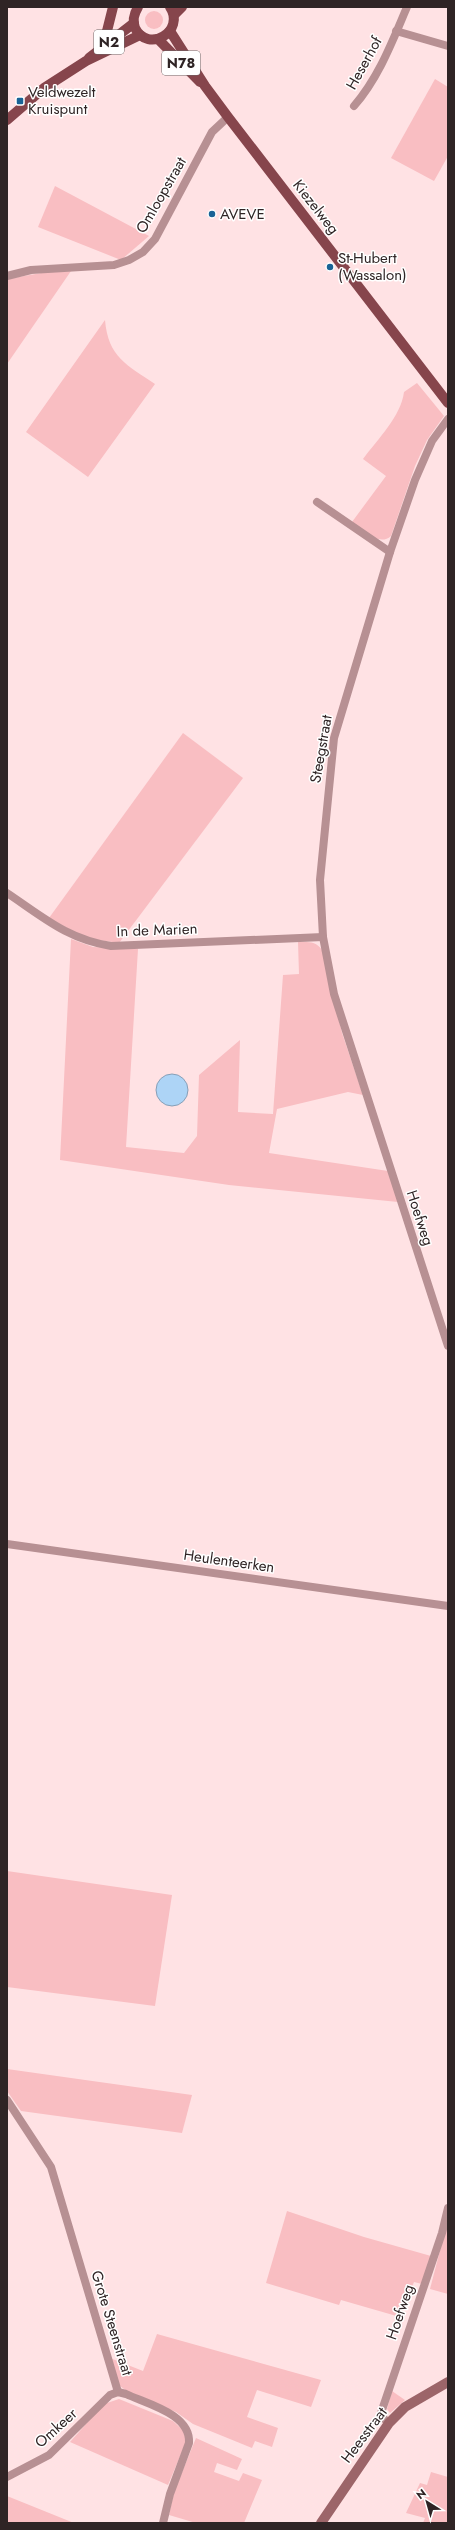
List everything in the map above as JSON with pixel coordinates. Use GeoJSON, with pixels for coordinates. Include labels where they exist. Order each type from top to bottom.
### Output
{"type":"FeatureCollection","features":[{"type":"Feature","properties":{"kind":"main road"},"geometry":{"type":"LineString","coordinates":[[98,49],[107,32],[113,7]]}},
{"type":"Feature","properties":{"kind":"main road","name":"N2"},"geometry":{"type":"LineString","coordinates":[[137,7],[134,23],[140,35],[151,40],[158,39]]}},
{"type":"Feature","properties":{"kind":"main road"},"geometry":{"type":"LineString","coordinates":[[158,39],[170,31],[174,24],[172,11],[182,7]]}},
{"type":"Feature","properties":{"kind":"main road","name":"N2"},"geometry":{"type":"LineString","coordinates":[[86,61],[98,49],[134,23]]}},
{"type":"Feature","properties":{"kind":"main road","name":"Kiezelweg"},"geometry":{"type":"LineString","coordinates":[[170,31],[205,86],[228,117],[448,402]]}},
{"type":"Feature","properties":{"kind":"main road","name":"N2"},"geometry":{"type":"LineString","coordinates":[[7,120],[44,88],[86,61],[140,35]]}},
{"type":"Feature","properties":{"kind":"main road","name":"Kiezelweg"},"geometry":{"type":"LineString","coordinates":[[158,39],[205,86]]}},
{"type":"Feature","properties":{"kind":"main road","name":"N2"},"geometry":{"type":"LineString","coordinates":[[7,125],[18,111]]}},
{"type":"Feature","properties":{"kind":"street","name":"Heserhof"},"geometry":{"type":"LineString","coordinates":[[354,106],[367,91],[388,54],[396,31],[407,7]]}},
{"type":"Feature","properties":{"kind":"street","name":"Heserhof"},"geometry":{"type":"LineString","coordinates":[[396,31],[448,46]]}},
{"type":"Feature","properties":{"kind":"street","name":"Omloopstraat"},"geometry":{"type":"LineString","coordinates":[[7,276],[31,270],[114,265],[129,260],[143,252],[154,239],[212,132],[228,117]]}},
{"type":"Feature","properties":{"kind":"street","name":"Steegstraat"},"geometry":{"type":"LineString","coordinates":[[367,1098],[334,994],[323,937],[320,880],[334,738],[390,552],[420,467],[432,441],[448,419]]}},
{"type":"Feature","properties":{"kind":"street"},"geometry":{"type":"LineString","coordinates":[[316,502],[390,552]]}},
{"type":"Feature","properties":{"kind":"street","name":"In de Marien"},"geometry":{"type":"LineString","coordinates":[[7,892],[66,932],[81,940],[111,946],[323,937]]}},
{"type":"Feature","properties":{"kind":"street","name":"Hoefweg"},"geometry":{"type":"LineString","coordinates":[[367,1098],[448,1346]]}},
{"type":"Feature","properties":{"kind":"street","name":"Heulenteerken"},"geometry":{"type":"LineString","coordinates":[[7,1544],[448,1606]]}},
{"type":"Feature","properties":{"kind":"street","name":"Grote Steenstraat"},"geometry":{"type":"LineString","coordinates":[[7,2100],[51,2167],[118,2392],[174,2416],[182,2422],[190,2434],[189,2443],[170,2494],[163,2523]]}},
{"type":"Feature","properties":{"kind":"street","name":"Hoefweg"},"geometry":{"type":"LineString","coordinates":[[389,2423],[382,2417],[381,2413],[442,2233],[448,2208]]}},
{"type":"Feature","properties":{"kind":"street","name":"Heesstraat"},"geometry":{"type":"LineString","coordinates":[[321,2523],[389,2423],[405,2407],[448,2382]]}},
{"type":"Feature","properties":{"kind":"street","name":"Omkeer"},"geometry":{"type":"LineString","coordinates":[[7,2477],[49,2455],[76,2431],[102,2402],[110,2395],[118,2392]]}},
{"type":"Feature","properties":{"kind":"shaded area"},"geometry":{"type":"Polygon","coordinates":[[[150,11],[158,11],[163,16],[161,27],[158,29],[150,29],[145,24],[145,16],[150,11]]]}},
{"type":"Feature","properties":{"kind":"shaded area"},"geometry":{"type":"Polygon","coordinates":[[[435,79],[448,87],[448,156],[434,181],[391,158],[435,79]]]}},
{"type":"Feature","properties":{"kind":"shaded area"},"geometry":{"type":"Polygon","coordinates":[[[55,186],[149,236],[121,260],[38,227],[55,186]]]}},
{"type":"Feature","properties":{"kind":"shaded area"},"geometry":{"type":"Polygon","coordinates":[[[71,271],[7,364],[7,279],[47,272],[71,271]]]}},
{"type":"Feature","properties":{"kind":"shaded area"},"geometry":{"type":"Polygon","coordinates":[[[105,320],[110,343],[115,352],[128,365],[155,384],[88,477],[26,432],[105,320]]]}},
{"type":"Feature","properties":{"kind":"shaded area"},"geometry":{"type":"Polygon","coordinates":[[[417,383],[444,416],[427,440],[415,466],[391,536],[381,540],[376,539],[352,522],[386,476],[363,459],[394,418],[402,401],[404,392],[417,383]]]}},
{"type":"Feature","properties":{"kind":"shaded area"},"geometry":{"type":"Polygon","coordinates":[[[183,733],[243,778],[119,943],[85,938],[49,918],[183,733]]]}},
{"type":"Feature","properties":{"kind":"shaded area"},"geometry":{"type":"Polygon","coordinates":[[[71,939],[93,947],[138,949],[126,1147],[184,1153],[197,1136],[199,1075],[240,1040],[238,1112],[273,1114],[283,975],[299,974],[298,942],[309,942],[320,947],[342,1033],[363,1095],[348,1092],[277,1109],[269,1153],[388,1171],[398,1202],[229,1185],[60,1160],[71,939]]]}},
{"type":"Feature","properties":{"kind":"shaded area"},"geometry":{"type":"Polygon","coordinates":[[[7,1871],[172,1895],[155,2006],[7,1987],[7,1871]]]}},
{"type":"Feature","properties":{"kind":"shaded area"},"geometry":{"type":"Polygon","coordinates":[[[7,2069],[192,2095],[182,2133],[21,2111],[7,2091],[7,2069]]]}},
{"type":"Feature","properties":{"kind":"shaded area"},"geometry":{"type":"Polygon","coordinates":[[[287,2211],[364,2237],[431,2256],[422,2284],[414,2282],[400,2317],[341,2300],[339,2305],[266,2283],[287,2211]]]}},
{"type":"Feature","properties":{"kind":"shaded area"},"geometry":{"type":"Polygon","coordinates":[[[448,2220],[448,2294],[430,2289],[448,2220]]]}},
{"type":"Feature","properties":{"kind":"shaded area"},"geometry":{"type":"Polygon","coordinates":[[[157,2334],[321,2380],[311,2407],[257,2390],[247,2417],[278,2428],[272,2447],[255,2441],[252,2448],[193,2424],[176,2412],[129,2393],[120,2386],[110,2358],[143,2371],[157,2334]]]}},
{"type":"Feature","properties":{"kind":"shaded area"},"geometry":{"type":"Polygon","coordinates":[[[392,2391],[405,2400],[390,2413],[387,2409],[392,2391]]]}},
{"type":"Feature","properties":{"kind":"shaded area"},"geometry":{"type":"Polygon","coordinates":[[[119,2399],[173,2421],[186,2433],[186,2442],[168,2485],[70,2442],[104,2404],[119,2399]]]}},
{"type":"Feature","properties":{"kind":"shaded area"},"geometry":{"type":"Polygon","coordinates":[[[196,2438],[242,2459],[237,2470],[217,2463],[214,2472],[239,2481],[243,2473],[262,2480],[244,2523],[196,2523],[169,2515],[174,2492],[196,2438]]]}},
{"type":"Feature","properties":{"kind":"shaded area"},"geometry":{"type":"Polygon","coordinates":[[[431,2472],[448,2477],[448,2523],[423,2523],[425,2518],[406,2513],[420,2483],[427,2485],[431,2472]]]}},
{"type":"Feature","properties":{"kind":"shaded area"},"geometry":{"type":"Polygon","coordinates":[[[7,2496],[74,2523],[7,2523],[7,2496]]]}},
{"type":"Feature","properties":{"kind":"water"},"geometry":{"type":"Polygon","coordinates":[[[169,1074],[175,1074],[185,1081],[188,1090],[187,1096],[181,1103],[175,1106],[169,1106],[159,1099],[156,1093],[156,1087],[163,1077],[169,1074]]]}},
{"type":"Feature","properties":{"kind":"place","name":"Veldwezelt Kruispunt"},"geometry":{"type":"Point","coordinates":[20,101]}},
{"type":"Feature","properties":{"kind":"place","name":"AVEVE"},"geometry":{"type":"Point","coordinates":[212,214]}},
{"type":"Feature","properties":{"kind":"place","name":"St-Hubert (Wassalon)"},"geometry":{"type":"Point","coordinates":[330,267]}}]}
